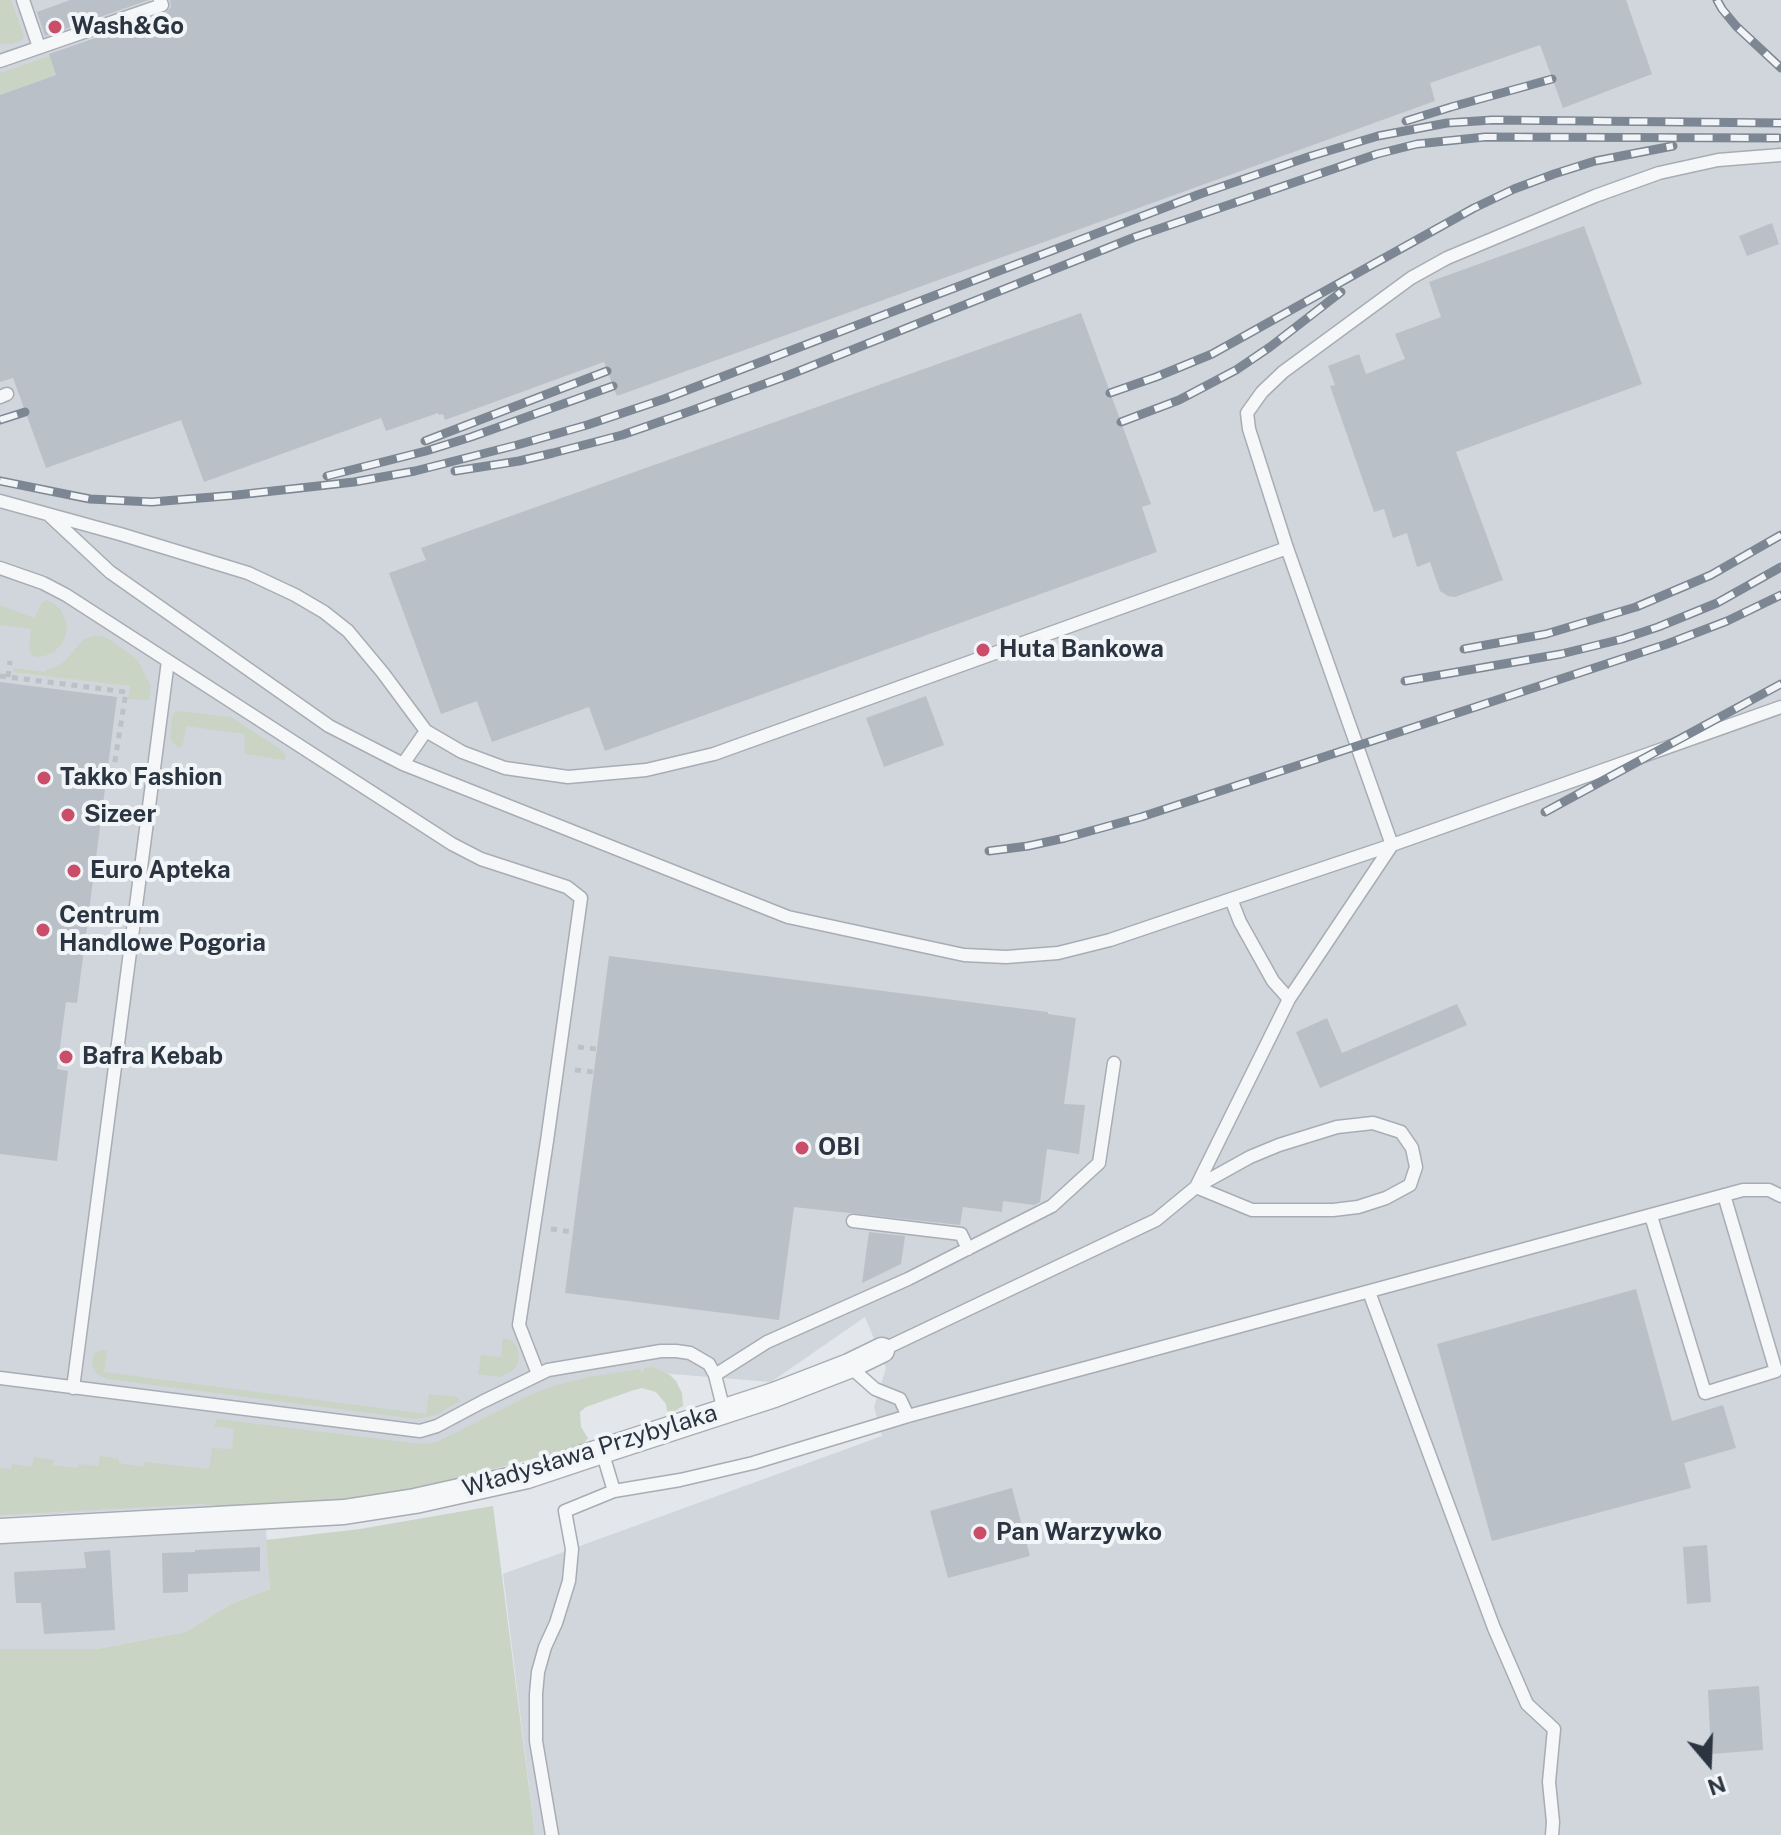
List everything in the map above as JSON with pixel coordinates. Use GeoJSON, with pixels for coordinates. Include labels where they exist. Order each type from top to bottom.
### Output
{"type":"FeatureCollection","features":[{"type":"Feature","properties":{"kind":"street","name":"Władysława Przybylaka"},"geometry":{"type":"LineString","coordinates":[[0,1531],[344,1512],[415,1501],[527,1476],[774,1395],[882,1350]]}},
{"type":"Feature","properties":{"kind":"lane"},"geometry":{"type":"LineString","coordinates":[[23,0],[39,47]]}},
{"type":"Feature","properties":{"kind":"lane"},"geometry":{"type":"LineString","coordinates":[[0,61],[162,5],[160,0]]}},
{"type":"Feature","properties":{"kind":"lane"},"geometry":{"type":"LineString","coordinates":[[1392,845],[1287,548],[1249,429],[1247,413],[1262,392],[1283,372],[1411,278],[1447,258],[1595,196],[1659,173],[1718,160],[1781,155]]}},
{"type":"Feature","properties":{"kind":"lane"},"geometry":{"type":"LineString","coordinates":[[0,501],[248,573],[295,595],[348,631],[426,731],[462,752],[505,768],[568,777],[646,770],[714,754],[1287,548]]}},
{"type":"Feature","properties":{"kind":"lane"},"geometry":{"type":"LineString","coordinates":[[50,515],[110,572],[329,726],[403,764],[788,917],[964,955],[1006,957],[1058,953],[1110,940],[1392,845],[1781,707]]}},
{"type":"Feature","properties":{"kind":"lane"},"geometry":{"type":"LineString","coordinates":[[0,568],[66,595],[452,844],[481,859],[567,887],[581,898],[519,1325],[538,1374]]}},
{"type":"Feature","properties":{"kind":"lane"},"geometry":{"type":"LineString","coordinates":[[73,1388],[168,661]]}},
{"type":"Feature","properties":{"kind":"lane"},"geometry":{"type":"LineString","coordinates":[[403,764],[426,731]]}},
{"type":"Feature","properties":{"kind":"lane"},"geometry":{"type":"LineString","coordinates":[[1196,1187],[1289,999],[1392,845]]}},
{"type":"Feature","properties":{"kind":"lane"},"geometry":{"type":"LineString","coordinates":[[1231,899],[1240,922],[1273,981],[1289,999]]}},
{"type":"Feature","properties":{"kind":"lane"},"geometry":{"type":"LineString","coordinates":[[715,1375],[767,1342],[908,1279],[1052,1206],[1099,1163],[1114,1063]]}},
{"type":"Feature","properties":{"kind":"lane"},"geometry":{"type":"LineString","coordinates":[[882,1350],[1156,1220],[1196,1187],[1279,1145],[1337,1127],[1373,1123],[1401,1132],[1412,1148],[1416,1167],[1410,1185],[1386,1198],[1358,1207],[1333,1210],[1252,1210],[1196,1187]]}},
{"type":"Feature","properties":{"kind":"lane"},"geometry":{"type":"LineString","coordinates":[[552,1835],[536,1741],[536,1694],[545,1647],[569,1581],[572,1549],[565,1511],[614,1491],[753,1463],[908,1416],[1743,1190],[1769,1190],[1781,1196]]}},
{"type":"Feature","properties":{"kind":"lane"},"geometry":{"type":"LineString","coordinates":[[1651,1216],[1705,1393],[1776,1371],[1724,1195]]}},
{"type":"Feature","properties":{"kind":"lane"},"geometry":{"type":"LineString","coordinates":[[853,1221],[961,1234],[968,1249]]}},
{"type":"Feature","properties":{"kind":"lane"},"geometry":{"type":"LineString","coordinates":[[1369,1292],[1527,1704],[1554,1729],[1549,1782],[1552,1835]]}},
{"type":"Feature","properties":{"kind":"lane"},"geometry":{"type":"LineString","coordinates":[[0,1378],[420,1431],[437,1426],[538,1374],[556,1368],[676,1351],[690,1353],[709,1364],[724,1411]]}},
{"type":"Feature","properties":{"kind":"lane"},"geometry":{"type":"LineString","coordinates":[[849,1366],[875,1389],[900,1399],[908,1416]]}},
{"type":"Feature","properties":{"kind":"lane"},"geometry":{"type":"LineString","coordinates":[[602,1451],[614,1491]]}},
{"type":"Feature","properties":{"kind":"path"},"geometry":{"type":"LineString","coordinates":[[8,677],[10,661]]}},
{"type":"Feature","properties":{"kind":"path"},"geometry":{"type":"LineString","coordinates":[[0,676],[126,692],[113,773],[153,777]]}},
{"type":"Feature","properties":{"kind":"path"},"geometry":{"type":"LineString","coordinates":[[85,941],[130,947]]}},
{"type":"Feature","properties":{"kind":"shaded area"},"geometry":{"type":"Polygon","coordinates":[[[0,0],[1781,0],[1781,1835],[535,1835],[503,1574],[882,1436],[874,1407],[886,1368],[865,1317],[771,1382],[660,1373],[357,1484],[225,1505],[0,1517],[0,0]]]}},
{"type":"Feature","properties":{"kind":"shaded area"},"geometry":{"type":"Polygon","coordinates":[[[266,1530],[270,1589],[231,1604],[185,1632],[97,1649],[0,1649],[0,1544],[266,1530]]]}},
{"type":"Feature","properties":{"kind":"green space"},"geometry":{"type":"Polygon","coordinates":[[[0,0],[11,0],[24,36],[21,41],[0,44],[0,0]]]}},
{"type":"Feature","properties":{"kind":"green space"},"geometry":{"type":"Polygon","coordinates":[[[175,13],[197,23],[0,95],[0,73],[175,13]]]}},
{"type":"Feature","properties":{"kind":"green space"},"geometry":{"type":"Polygon","coordinates":[[[46,600],[61,610],[67,624],[66,634],[54,652],[37,657],[29,650],[31,629],[0,625],[0,605],[34,618],[46,600]]]}},
{"type":"Feature","properties":{"kind":"green space"},"geometry":{"type":"Polygon","coordinates":[[[93,636],[109,639],[137,659],[151,687],[149,700],[128,699],[130,686],[13,672],[13,668],[46,672],[64,662],[84,639],[93,636]]]}},
{"type":"Feature","properties":{"kind":"green space"},"geometry":{"type":"Polygon","coordinates":[[[176,711],[231,717],[283,751],[286,757],[284,760],[245,754],[244,734],[186,726],[183,744],[177,747],[170,739],[172,716],[176,711]]]}},
{"type":"Feature","properties":{"kind":"green space"},"geometry":{"type":"Polygon","coordinates":[[[503,1338],[511,1340],[517,1347],[519,1359],[515,1369],[500,1377],[478,1374],[481,1355],[501,1357],[503,1338]]]}},
{"type":"Feature","properties":{"kind":"green space"},"geometry":{"type":"Polygon","coordinates":[[[107,1351],[104,1372],[426,1414],[429,1394],[458,1397],[460,1401],[436,1415],[416,1419],[107,1379],[97,1374],[92,1365],[94,1353],[107,1351]]]}},
{"type":"Feature","properties":{"kind":"green space"},"geometry":{"type":"Polygon","coordinates":[[[653,1367],[670,1375],[682,1393],[683,1406],[668,1415],[666,1404],[656,1392],[642,1388],[631,1391],[580,1412],[581,1427],[588,1438],[582,1446],[405,1492],[368,1498],[225,1507],[202,1504],[0,1515],[0,1468],[11,1469],[12,1464],[32,1467],[34,1457],[54,1460],[53,1465],[77,1468],[79,1464],[98,1466],[100,1456],[143,1467],[144,1462],[209,1469],[212,1448],[232,1449],[234,1429],[214,1426],[217,1419],[427,1444],[553,1386],[640,1369],[644,1372],[644,1368],[653,1367]]]}},
{"type":"Feature","properties":{"kind":"green space"},"geometry":{"type":"Polygon","coordinates":[[[493,1506],[535,1835],[0,1835],[0,1649],[97,1649],[185,1632],[231,1604],[270,1589],[266,1540],[360,1529],[493,1506]]]}},
{"type":"Feature","properties":{"kind":"building","name":"Wash&Go"},"geometry":{"type":"Polygon","coordinates":[[[70,0],[149,0],[45,36],[37,12],[70,0]]]}},
{"type":"Feature","properties":{"kind":"building"},"geometry":{"type":"Polygon","coordinates":[[[170,0],[1626,0],[1652,74],[1563,108],[1540,45],[1430,83],[1435,101],[617,396],[604,362],[445,420],[443,414],[438,413],[386,431],[381,418],[204,482],[181,420],[46,468],[13,378],[0,382],[0,95],[56,75],[49,54],[165,14],[171,7],[170,0]]]}},
{"type":"Feature","properties":{"kind":"building"},"geometry":{"type":"Polygon","coordinates":[[[1772,223],[1779,244],[1747,256],[1739,236],[1772,223]]]}},
{"type":"Feature","properties":{"kind":"building"},"geometry":{"type":"Polygon","coordinates":[[[1584,226],[1642,384],[1456,452],[1503,580],[1455,597],[1448,596],[1440,591],[1430,562],[1417,567],[1407,533],[1393,538],[1384,509],[1374,512],[1330,386],[1335,385],[1328,366],[1359,354],[1366,374],[1405,359],[1395,334],[1441,317],[1429,282],[1584,226]]]}},
{"type":"Feature","properties":{"kind":"building"},"geometry":{"type":"Polygon","coordinates":[[[1081,313],[1151,504],[1142,507],[1157,552],[605,751],[589,707],[492,742],[477,701],[441,714],[389,573],[426,560],[421,548],[1081,313]]]}},
{"type":"Feature","properties":{"kind":"building","name":"Centrum Handlowe Pogoria"},"geometry":{"type":"Polygon","coordinates":[[[0,682],[117,697],[77,1003],[66,1002],[57,1069],[68,1071],[57,1161],[0,1154],[0,682]]]}},
{"type":"Feature","properties":{"kind":"building"},"geometry":{"type":"Polygon","coordinates":[[[926,696],[944,745],[884,767],[866,718],[926,696]]]}},
{"type":"Feature","properties":{"kind":"building","name":"OBI"},"geometry":{"type":"Polygon","coordinates":[[[609,956],[1076,1018],[1064,1104],[1085,1105],[1079,1154],[1047,1149],[1040,1202],[1034,1205],[1003,1201],[1002,1212],[963,1207],[960,1225],[794,1207],[779,1320],[565,1293],[609,956]]]}},
{"type":"Feature","properties":{"kind":"building"},"geometry":{"type":"Polygon","coordinates":[[[1457,1004],[1467,1025],[1320,1088],[1296,1032],[1327,1018],[1342,1053],[1457,1004]]]}},
{"type":"Feature","properties":{"kind":"building"},"geometry":{"type":"Polygon","coordinates":[[[869,1232],[905,1236],[901,1264],[862,1283],[869,1232]]]}},
{"type":"Feature","properties":{"kind":"building"},"geometry":{"type":"Polygon","coordinates":[[[1636,1289],[1672,1421],[1723,1405],[1736,1448],[1684,1463],[1691,1488],[1492,1541],[1437,1344],[1636,1289]]]}},
{"type":"Feature","properties":{"kind":"building","name":"Pan Warzywko"},"geometry":{"type":"Polygon","coordinates":[[[1012,1488],[1030,1556],[948,1578],[930,1511],[1012,1488]]]}},
{"type":"Feature","properties":{"kind":"building"},"geometry":{"type":"Polygon","coordinates":[[[1707,1545],[1711,1602],[1687,1604],[1683,1547],[1707,1545]]]}},
{"type":"Feature","properties":{"kind":"building"},"geometry":{"type":"Polygon","coordinates":[[[260,1547],[260,1571],[188,1574],[188,1592],[163,1593],[162,1553],[260,1547]]]}},
{"type":"Feature","properties":{"kind":"building"},"geometry":{"type":"Polygon","coordinates":[[[110,1550],[115,1630],[44,1634],[41,1603],[16,1603],[14,1572],[86,1568],[84,1552],[110,1550]]]}},
{"type":"Feature","properties":{"kind":"building"},"geometry":{"type":"Polygon","coordinates":[[[1759,1686],[1763,1750],[1711,1754],[1708,1690],[1759,1686]]]}},
{"type":"Feature","properties":{"kind":"railway"},"geometry":{"type":"LineString","coordinates":[[1717,0],[1736,26],[1781,68]]}},
{"type":"Feature","properties":{"kind":"railway"},"geometry":{"type":"LineString","coordinates":[[1406,121],[1552,79]]}},
{"type":"Feature","properties":{"kind":"railway"},"geometry":{"type":"LineString","coordinates":[[0,481],[90,499],[152,502],[354,482],[415,471],[587,425],[664,399],[1200,194],[1378,136],[1447,123],[1492,120],[1781,123]]}},
{"type":"Feature","properties":{"kind":"railway"},"geometry":{"type":"LineString","coordinates":[[455,471],[519,461],[622,435],[789,375],[1135,237],[1377,154],[1417,144],[1485,137],[1779,138]]}},
{"type":"Feature","properties":{"kind":"railway"},"geometry":{"type":"LineString","coordinates":[[1110,393],[1212,354],[1474,208],[1514,189],[1595,161],[1673,146]]}},
{"type":"Feature","properties":{"kind":"railway"},"geometry":{"type":"LineString","coordinates":[[1121,422],[1179,400],[1236,370],[1341,292]]}},
{"type":"Feature","properties":{"kind":"railway"},"geometry":{"type":"LineString","coordinates":[[425,441],[607,371]]}},
{"type":"Feature","properties":{"kind":"railway"},"geometry":{"type":"LineString","coordinates":[[327,476],[471,437],[613,386]]}},
{"type":"Feature","properties":{"kind":"railway"},"geometry":{"type":"LineString","coordinates":[[0,420],[25,412]]}},
{"type":"Feature","properties":{"kind":"railway"},"geometry":{"type":"LineString","coordinates":[[1464,649],[1546,634],[1636,607],[1711,575],[1781,535]]}},
{"type":"Feature","properties":{"kind":"railway"},"geometry":{"type":"LineString","coordinates":[[1405,681],[1561,654],[1622,639],[1717,603],[1781,567]]}},
{"type":"Feature","properties":{"kind":"railway"},"geometry":{"type":"LineString","coordinates":[[989,851],[1065,838],[1141,817],[1667,644],[1727,621],[1781,595]]}},
{"type":"Feature","properties":{"kind":"railway"},"geometry":{"type":"LineString","coordinates":[[1545,812],[1781,684]]}},
{"type":"Feature","properties":{"kind":"place","name":"Wash&Go"},"geometry":{"type":"Point","coordinates":[55,27]}},
{"type":"Feature","properties":{"kind":"place","name":"Huta Bankowa"},"geometry":{"type":"Point","coordinates":[983,650]}},
{"type":"Feature","properties":{"kind":"place","name":"Takko Fashion"},"geometry":{"type":"Point","coordinates":[44,778]}},
{"type":"Feature","properties":{"kind":"place","name":"Sizeer"},"geometry":{"type":"Point","coordinates":[68,815]}},
{"type":"Feature","properties":{"kind":"place","name":"Euro Apteka"},"geometry":{"type":"Point","coordinates":[74,871]}},
{"type":"Feature","properties":{"kind":"place","name":"Centrum Handlowe Pogoria"},"geometry":{"type":"Point","coordinates":[43,930]}},
{"type":"Feature","properties":{"kind":"place","name":"Bafra Kebab"},"geometry":{"type":"Point","coordinates":[66,1057]}},
{"type":"Feature","properties":{"kind":"place","name":"OBI"},"geometry":{"type":"Point","coordinates":[802,1148]}},
{"type":"Feature","properties":{"kind":"place","name":"Pan Warzywko"},"geometry":{"type":"Point","coordinates":[980,1533]}}]}
